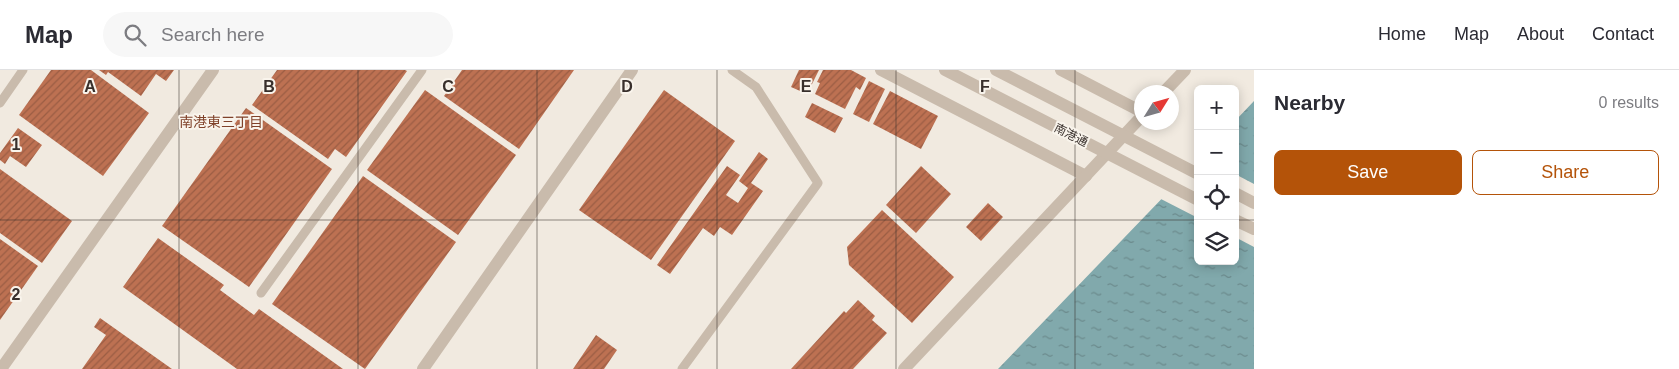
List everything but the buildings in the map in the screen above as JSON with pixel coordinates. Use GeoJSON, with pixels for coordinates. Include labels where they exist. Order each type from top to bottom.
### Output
{"type":"FeatureCollection","features":[{"type":"Feature","properties":{"kind":"street"},"geometry":{"type":"LineString","coordinates":[[1,369],[213,70]]}},
{"type":"Feature","properties":{"kind":"street"},"geometry":{"type":"LineString","coordinates":[[423,369],[632,70]]}},
{"type":"Feature","properties":{"kind":"street"},"geometry":{"type":"LineString","coordinates":[[881,70],[1086,176]]}},
{"type":"Feature","properties":{"kind":"street","name":"南港通"},"geometry":{"type":"LineString","coordinates":[[945,70],[1194,198]]}},
{"type":"Feature","properties":{"kind":"street","name":"南港通"},"geometry":{"type":"LineString","coordinates":[[996,70],[1194,172]]}},
{"type":"Feature","properties":{"kind":"street"},"geometry":{"type":"LineString","coordinates":[[1061,70],[1134,108]]}},
{"type":"Feature","properties":{"kind":"street"},"geometry":{"type":"LineString","coordinates":[[1171,85],[1185,70]]}},
{"type":"Feature","properties":{"kind":"street"},"geometry":{"type":"LineString","coordinates":[[904,369],[1134,125]]}},
{"type":"Feature","properties":{"kind":"street"},"geometry":{"type":"LineString","coordinates":[[1239,195],[1254,203]]}},
{"type":"Feature","properties":{"kind":"street"},"geometry":{"type":"LineString","coordinates":[[1239,222],[1254,229]]}},
{"type":"Feature","properties":{"kind":"lane"},"geometry":{"type":"LineString","coordinates":[[0,103],[23,70]]}},
{"type":"Feature","properties":{"kind":"lane"},"geometry":{"type":"LineString","coordinates":[[261,293],[422,70]]}},
{"type":"Feature","properties":{"kind":"lane"},"geometry":{"type":"LineString","coordinates":[[682,369],[818,183],[756,87],[732,70]]}},
{"type":"Feature","properties":{"kind":"water"},"geometry":{"type":"Polygon","coordinates":[[[1254,101],[1254,369],[998,369],[1194,165],[1194,265],[1239,265],[1239,117],[1254,101]]]}},
{"type":"Feature","properties":{"kind":"pier"},"geometry":{"type":"Polygon","coordinates":[[[1194,162],[1194,216],[1159,198],[1194,162]]]}},
{"type":"Feature","properties":{"kind":"pier"},"geometry":{"type":"Polygon","coordinates":[[[1239,176],[1254,184],[1254,247],[1239,239],[1239,176]]]}},
{"type":"Feature","properties":{"kind":"district","name":"南港東三丁目"},"geometry":{"type":"Point","coordinates":[221,122]}}]}
